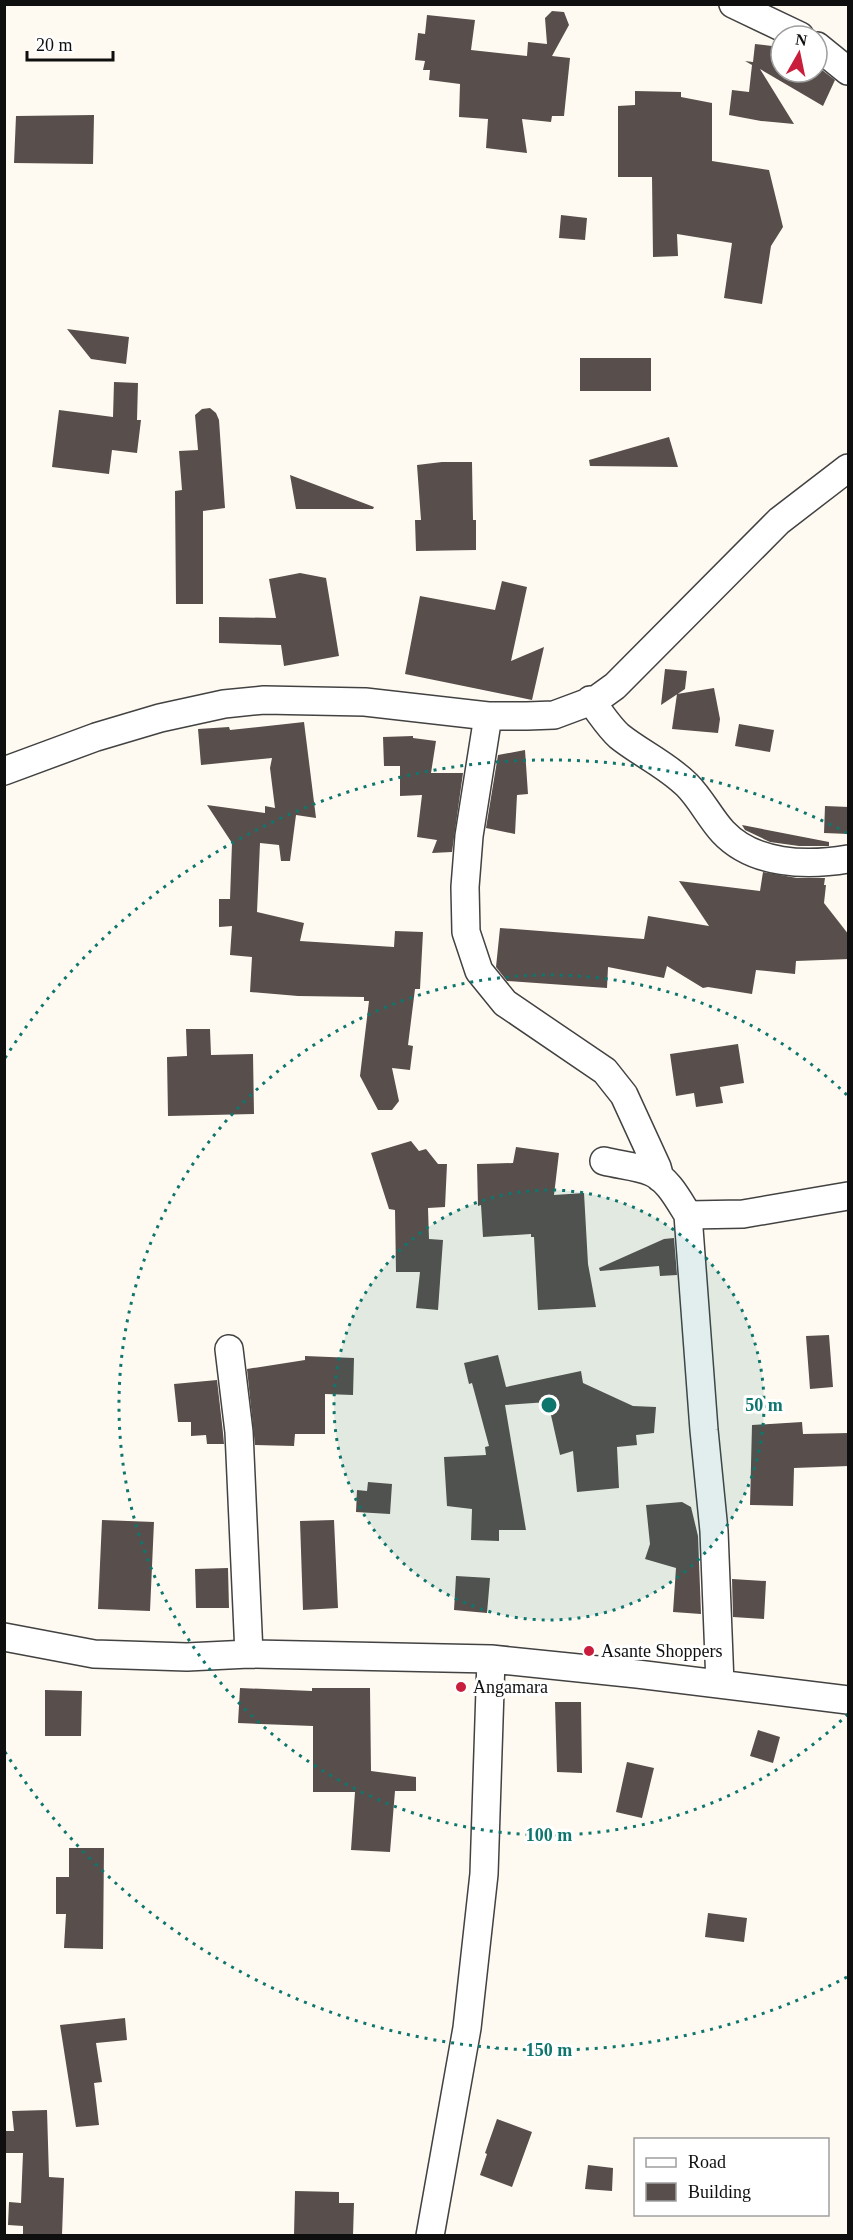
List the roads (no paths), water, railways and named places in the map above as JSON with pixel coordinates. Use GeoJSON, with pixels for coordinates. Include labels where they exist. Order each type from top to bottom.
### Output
{"type":"FeatureCollection","features":[{"type":"Feature","properties":{"kind":"street"},"geometry":{"type":"LineString","coordinates":[[733,4],[775,24]]}},
{"type":"Feature","properties":{"kind":"street"},"geometry":{"type":"LineString","coordinates":[[829,55],[849,71]]}},
{"type":"Feature","properties":{"kind":"street"},"geometry":{"type":"LineString","coordinates":[[4,771],[96,737],[160,718],[224,704],[264,700],[365,702],[488,716],[554,715],[597,699],[615,686],[779,521],[849,468]]}},
{"type":"Feature","properties":{"kind":"street"},"geometry":{"type":"LineString","coordinates":[[590,700],[618,735],[686,784],[723,832],[741,849],[788,862],[830,862],[849,859]]}},
{"type":"Feature","properties":{"kind":"street"},"geometry":{"type":"LineString","coordinates":[[488,716],[469,836],[465,887],[466,932],[479,971],[505,1003],[605,1071],[624,1095],[660,1178]]}},
{"type":"Feature","properties":{"kind":"street"},"geometry":{"type":"LineString","coordinates":[[604,1161],[652,1172],[674,1193],[688,1215],[714,1531],[720,1684]]}},
{"type":"Feature","properties":{"kind":"street"},"geometry":{"type":"LineString","coordinates":[[688,1215],[743,1214],[849,1196]]}},
{"type":"Feature","properties":{"kind":"street"},"geometry":{"type":"LineString","coordinates":[[229,1349],[239,1432],[249,1653]]}},
{"type":"Feature","properties":{"kind":"street"},"geometry":{"type":"LineString","coordinates":[[4,1637],[94,1654],[188,1657],[249,1653],[491,1659],[849,1700]]}},
{"type":"Feature","properties":{"kind":"street"},"geometry":{"type":"LineString","coordinates":[[430,2235],[467,2028],[483,1886],[491,1659]]}},
{"type":"Feature","properties":{"kind":"place","name":"Asante Shoppers"},"geometry":{"type":"Point","coordinates":[589,1651]}},
{"type":"Feature","properties":{"kind":"place","name":"Angamara"},"geometry":{"type":"Point","coordinates":[461,1687]}}]}
